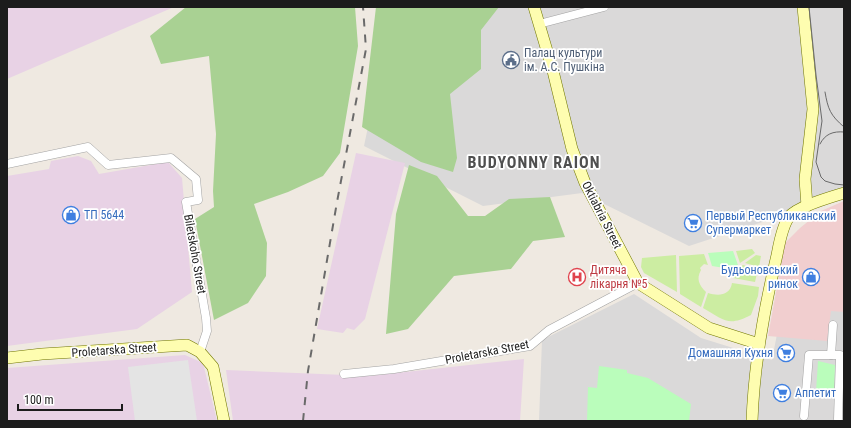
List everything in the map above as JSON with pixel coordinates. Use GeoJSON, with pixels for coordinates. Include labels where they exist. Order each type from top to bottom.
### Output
{"type":"FeatureCollection","features":[{"type":"Feature","properties":{"kind":"main road","name":"Oktiabria Street"},"geometry":{"type":"LineString","coordinates":[[534,7],[572,149],[585,183],[638,283],[709,328],[759,344]]}},
{"type":"Feature","properties":{"kind":"main road"},"geometry":{"type":"LineString","coordinates":[[803,7],[813,109],[805,179],[807,206]]}},
{"type":"Feature","properties":{"kind":"main road"},"geometry":{"type":"LineString","coordinates":[[752,421],[759,344],[769,287],[784,230],[789,217],[807,206],[844,193]]}},
{"type":"Feature","properties":{"kind":"main road","name":"Proletarska Street"},"geometry":{"type":"LineString","coordinates":[[7,358],[35,354],[187,345],[200,352]]}},
{"type":"Feature","properties":{"kind":"main road"},"geometry":{"type":"LineString","coordinates":[[200,352],[212,367],[224,421]]}},
{"type":"Feature","properties":{"kind":"street"},"geometry":{"type":"LineString","coordinates":[[539,24],[604,7]]}},
{"type":"Feature","properties":{"kind":"street","name":"Biletskoho Street"},"geometry":{"type":"LineString","coordinates":[[7,164],[88,147],[108,165],[171,158],[196,179],[198,200],[186,202],[206,318],[207,331],[200,352]]}},
{"type":"Feature","properties":{"kind":"street","name":"Proletarska Street"},"geometry":{"type":"LineString","coordinates":[[344,374],[394,369],[530,346],[549,330],[638,283]]}},
{"type":"Feature","properties":{"kind":"street"},"geometry":{"type":"LineString","coordinates":[[831,355],[833,325]]}},
{"type":"Feature","properties":{"kind":"street"},"geometry":{"type":"LineString","coordinates":[[804,416],[809,355],[840,355],[838,419]]}},
{"type":"Feature","properties":{"kind":"shaded area"},"geometry":{"type":"Polygon","coordinates":[[[7,7],[174,7],[7,79],[7,7]]]}},
{"type":"Feature","properties":{"kind":"shaded area"},"geometry":{"type":"Polygon","coordinates":[[[393,7],[844,7],[844,190],[784,215],[689,246],[582,193],[483,206],[364,146],[393,7]]]}},
{"type":"Feature","properties":{"kind":"shaded area"},"geometry":{"type":"Polygon","coordinates":[[[356,153],[405,163],[365,319],[354,330],[347,328],[343,333],[317,329],[356,153]]]}},
{"type":"Feature","properties":{"kind":"shaded area"},"geometry":{"type":"Polygon","coordinates":[[[78,156],[91,161],[99,174],[168,162],[182,178],[192,292],[137,329],[7,346],[7,176],[49,169],[51,161],[78,156]]]}},
{"type":"Feature","properties":{"kind":"shaded area","name":"Будьоновський ринок"},"geometry":{"type":"Polygon","coordinates":[[[844,201],[844,312],[831,311],[827,341],[768,336],[785,243],[800,228],[821,211],[844,201]]]}},
{"type":"Feature","properties":{"kind":"shaded area"},"geometry":{"type":"Polygon","coordinates":[[[844,202],[844,421],[539,421],[542,340],[634,294],[701,338],[772,360],[797,231],[844,202]]]}},
{"type":"Feature","properties":{"kind":"shaded area"},"geometry":{"type":"Polygon","coordinates":[[[185,355],[203,363],[217,421],[7,421],[7,368],[185,355]]]}},
{"type":"Feature","properties":{"kind":"shaded area"},"geometry":{"type":"Polygon","coordinates":[[[524,359],[520,421],[233,421],[226,370],[369,376],[524,359]]]}},
{"type":"Feature","properties":{"kind":"shaded area"},"geometry":{"type":"Polygon","coordinates":[[[188,360],[197,421],[135,421],[128,367],[188,360]]]}},
{"type":"Feature","properties":{"kind":"green space"},"geometry":{"type":"Polygon","coordinates":[[[186,7],[355,7],[358,46],[340,153],[323,176],[288,192],[254,204],[267,243],[266,276],[248,303],[214,320],[195,219],[214,207],[213,191],[216,134],[209,56],[161,64],[150,36],[186,7]]]}},
{"type":"Feature","properties":{"kind":"green space"},"geometry":{"type":"Polygon","coordinates":[[[376,7],[499,7],[481,30],[481,69],[450,94],[457,158],[453,172],[421,162],[362,127],[376,7]]]}},
{"type":"Feature","properties":{"kind":"green space"},"geometry":{"type":"Polygon","coordinates":[[[409,165],[437,176],[468,216],[485,216],[509,199],[550,197],[565,237],[533,241],[511,269],[454,276],[408,329],[386,334],[396,214],[409,165]]]}},
{"type":"Feature","properties":{"kind":"green space"},"geometry":{"type":"Polygon","coordinates":[[[752,249],[755,253],[740,263],[736,251],[752,249]]]}},
{"type":"Feature","properties":{"kind":"green space"},"geometry":{"type":"Polygon","coordinates":[[[733,251],[738,265],[731,269],[712,266],[708,253],[733,251]]]}},
{"type":"Feature","properties":{"kind":"green space"},"geometry":{"type":"Polygon","coordinates":[[[704,254],[708,265],[704,264],[700,268],[699,282],[706,292],[701,307],[680,294],[679,256],[704,254]]]}},
{"type":"Feature","properties":{"kind":"green space"},"geometry":{"type":"Polygon","coordinates":[[[676,255],[677,292],[644,273],[641,267],[642,258],[676,255]]]}},
{"type":"Feature","properties":{"kind":"green space"},"geometry":{"type":"Polygon","coordinates":[[[756,255],[761,256],[759,267],[745,263],[756,255]]]}},
{"type":"Feature","properties":{"kind":"green space"},"geometry":{"type":"Polygon","coordinates":[[[743,265],[758,269],[755,282],[733,278],[733,272],[743,265]]]}},
{"type":"Feature","properties":{"kind":"green space"},"geometry":{"type":"Polygon","coordinates":[[[732,283],[759,287],[758,296],[751,315],[737,321],[721,319],[703,308],[708,293],[719,295],[726,293],[731,287],[732,283]]]}},
{"type":"Feature","properties":{"kind":"green space"},"geometry":{"type":"Polygon","coordinates":[[[818,361],[835,365],[834,394],[816,392],[818,361]]]}},
{"type":"Feature","properties":{"kind":"green space"},"geometry":{"type":"Polygon","coordinates":[[[599,366],[627,370],[627,373],[648,378],[691,404],[689,421],[587,421],[588,387],[597,388],[599,366]]]}},
{"type":"Feature","properties":{"kind":"tram line"},"geometry":{"type":"LineString","coordinates":[[809,7],[822,121],[816,162],[821,177],[825,181],[844,185]]}},
{"type":"Feature","properties":{"kind":"tram line"},"geometry":{"type":"LineString","coordinates":[[825,92],[830,111],[844,127]]}},
{"type":"Feature","properties":{"kind":"tram line"},"geometry":{"type":"LineString","coordinates":[[820,144],[824,138],[830,134],[844,132]]}},
{"type":"Feature","properties":{"kind":"railway"},"geometry":{"type":"LineString","coordinates":[[303,421],[308,371],[337,202],[366,49],[363,7]]}},
{"type":"Feature","properties":{"kind":"place","name":"Палац культури ім. А.С. Пушкіна"},"geometry":{"type":"Point","coordinates":[511,60]}},
{"type":"Feature","properties":{"kind":"place","name":"ТП 5644"},"geometry":{"type":"Point","coordinates":[71,215]}},
{"type":"Feature","properties":{"kind":"place","name":"Первый Республиканский Супермаркет"},"geometry":{"type":"Point","coordinates":[693,223]}},
{"type":"Feature","properties":{"kind":"place","name":"Дитяча лікарня №5"},"geometry":{"type":"Point","coordinates":[577,277]}},
{"type":"Feature","properties":{"kind":"place","name":"Будьоновський ринок"},"geometry":{"type":"Point","coordinates":[811,277]}},
{"type":"Feature","properties":{"kind":"place","name":"Домашняя Кухня"},"geometry":{"type":"Point","coordinates":[786,353]}},
{"type":"Feature","properties":{"kind":"place","name":"Аппетит"},"geometry":{"type":"Point","coordinates":[782,393]}},
{"type":"Feature","properties":{"kind":"district","name":"BUDYONNY RAION"},"geometry":{"type":"Point","coordinates":[534,162]}}]}
